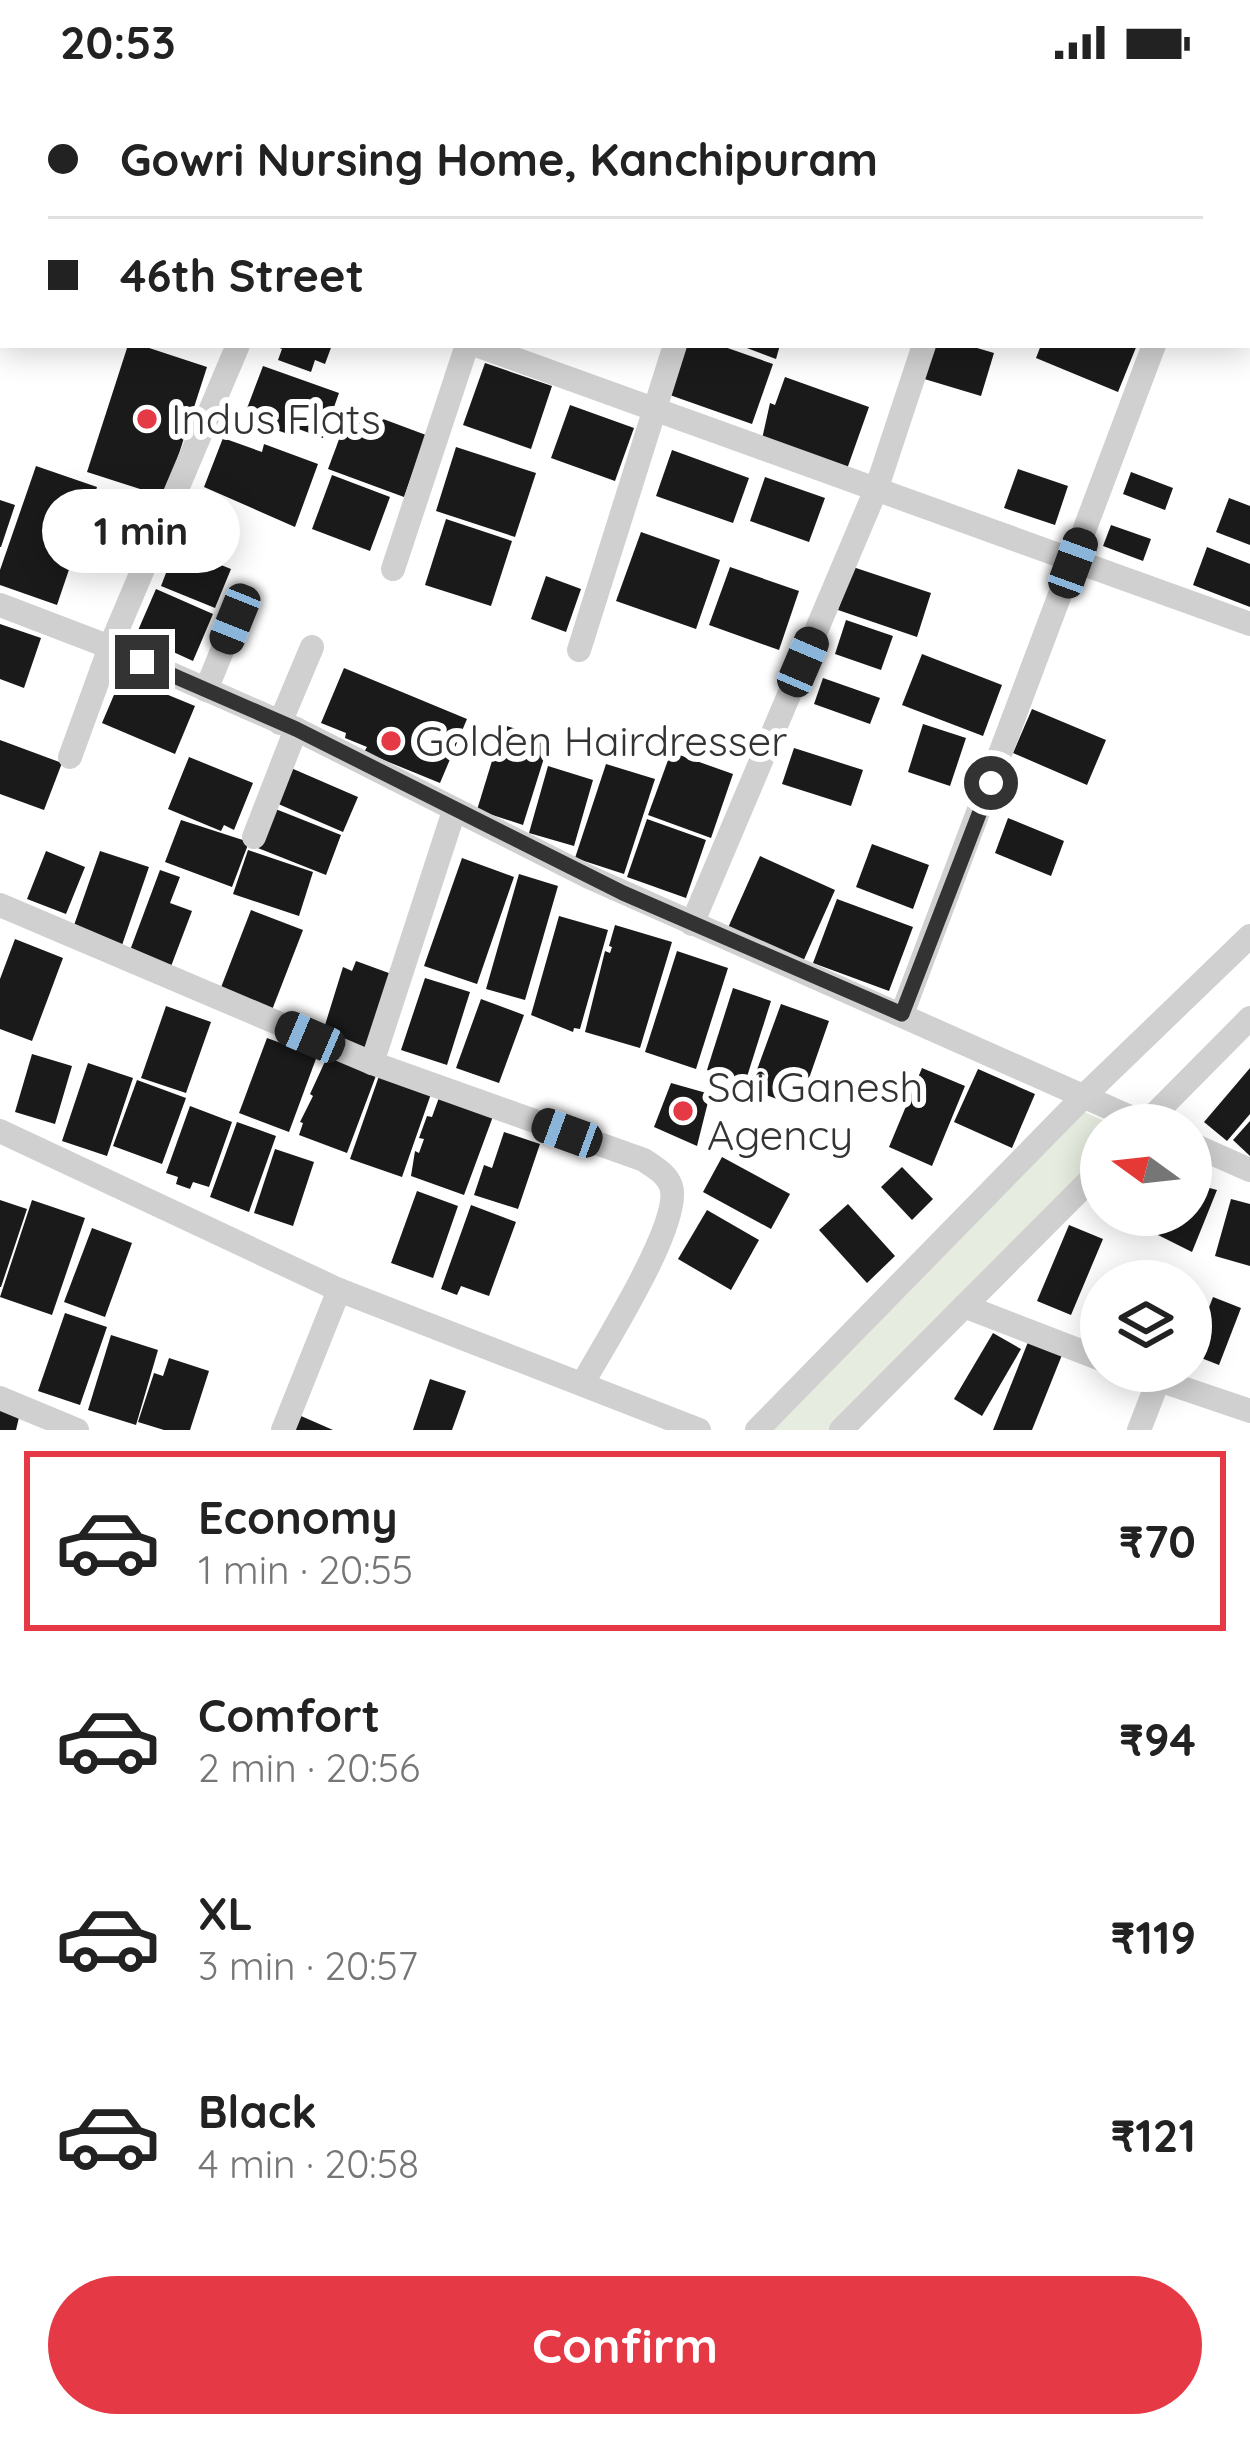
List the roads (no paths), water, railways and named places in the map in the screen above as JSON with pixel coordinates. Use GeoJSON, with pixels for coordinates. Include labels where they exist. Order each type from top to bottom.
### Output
{"type":"FeatureCollection","features":[{"type":"Feature","properties":{"kind":"street"},"geometry":{"type":"LineString","coordinates":[[70,758],[110,647],[237,348]]}},
{"type":"Feature","properties":{"kind":"street"},"geometry":{"type":"LineString","coordinates":[[393,569],[471,348]]}},
{"type":"Feature","properties":{"kind":"street"},"geometry":{"type":"LineString","coordinates":[[481,348],[1250,624]]}},
{"type":"Feature","properties":{"kind":"street"},"geometry":{"type":"LineString","coordinates":[[579,650],[674,348]]}},
{"type":"Feature","properties":{"kind":"street"},"geometry":{"type":"LineString","coordinates":[[692,924],[877,487],[923,348]]}},
{"type":"Feature","properties":{"kind":"street"},"geometry":{"type":"LineString","coordinates":[[902,1014],[1153,348]]}},
{"type":"Feature","properties":{"kind":"street"},"geometry":{"type":"LineString","coordinates":[[0,605],[110,647],[288,726],[692,924],[1101,1104]]}},
{"type":"Feature","properties":{"kind":"street"},"geometry":{"type":"LineString","coordinates":[[206,690],[235,619]]}},
{"type":"Feature","properties":{"kind":"street"},"geometry":{"type":"LineString","coordinates":[[254,837],[312,647]]}},
{"type":"Feature","properties":{"kind":"street"},"geometry":{"type":"LineString","coordinates":[[372,1063],[454,811]]}},
{"type":"Feature","properties":{"kind":"street"},"geometry":{"type":"LineString","coordinates":[[0,905],[372,1063],[644,1160],[664,1174],[672,1190],[667,1228],[583,1384]]}},
{"type":"Feature","properties":{"kind":"street"},"geometry":{"type":"LineString","coordinates":[[757,1430],[1084,1096],[1250,936]]}},
{"type":"Feature","properties":{"kind":"street"},"geometry":{"type":"LineString","coordinates":[[1166,1104],[1250,1018]]}},
{"type":"Feature","properties":{"kind":"street"},"geometry":{"type":"LineString","coordinates":[[0,1131],[339,1290],[699,1430]]}},
{"type":"Feature","properties":{"kind":"street"},"geometry":{"type":"LineString","coordinates":[[1212,1153],[1250,1170]]}},
{"type":"Feature","properties":{"kind":"street"},"geometry":{"type":"LineString","coordinates":[[841,1430],[1080,1190]]}},
{"type":"Feature","properties":{"kind":"street"},"geometry":{"type":"LineString","coordinates":[[284,1430],[339,1290]]}},
{"type":"Feature","properties":{"kind":"street"},"geometry":{"type":"LineString","coordinates":[[964,1306],[1080,1351]]}},
{"type":"Feature","properties":{"kind":"street"},"geometry":{"type":"LineString","coordinates":[[1139,1430],[1154,1392]]}},
{"type":"Feature","properties":{"kind":"street"},"geometry":{"type":"LineString","coordinates":[[1192,1392],[1250,1411]]}},
{"type":"Feature","properties":{"kind":"street"},"geometry":{"type":"LineString","coordinates":[[0,1398],[77,1430]]}},
{"type":"Feature","properties":{"kind":"place","name":"Indus Flats"},"geometry":{"type":"Point","coordinates":[147,419]}},
{"type":"Feature","properties":{"kind":"place","name":"Golden Hairdresser"},"geometry":{"type":"Point","coordinates":[391,741]}},
{"type":"Feature","properties":{"kind":"place","name":"Sai Ganesh Agency"},"geometry":{"type":"Point","coordinates":[683,1111]}}]}
